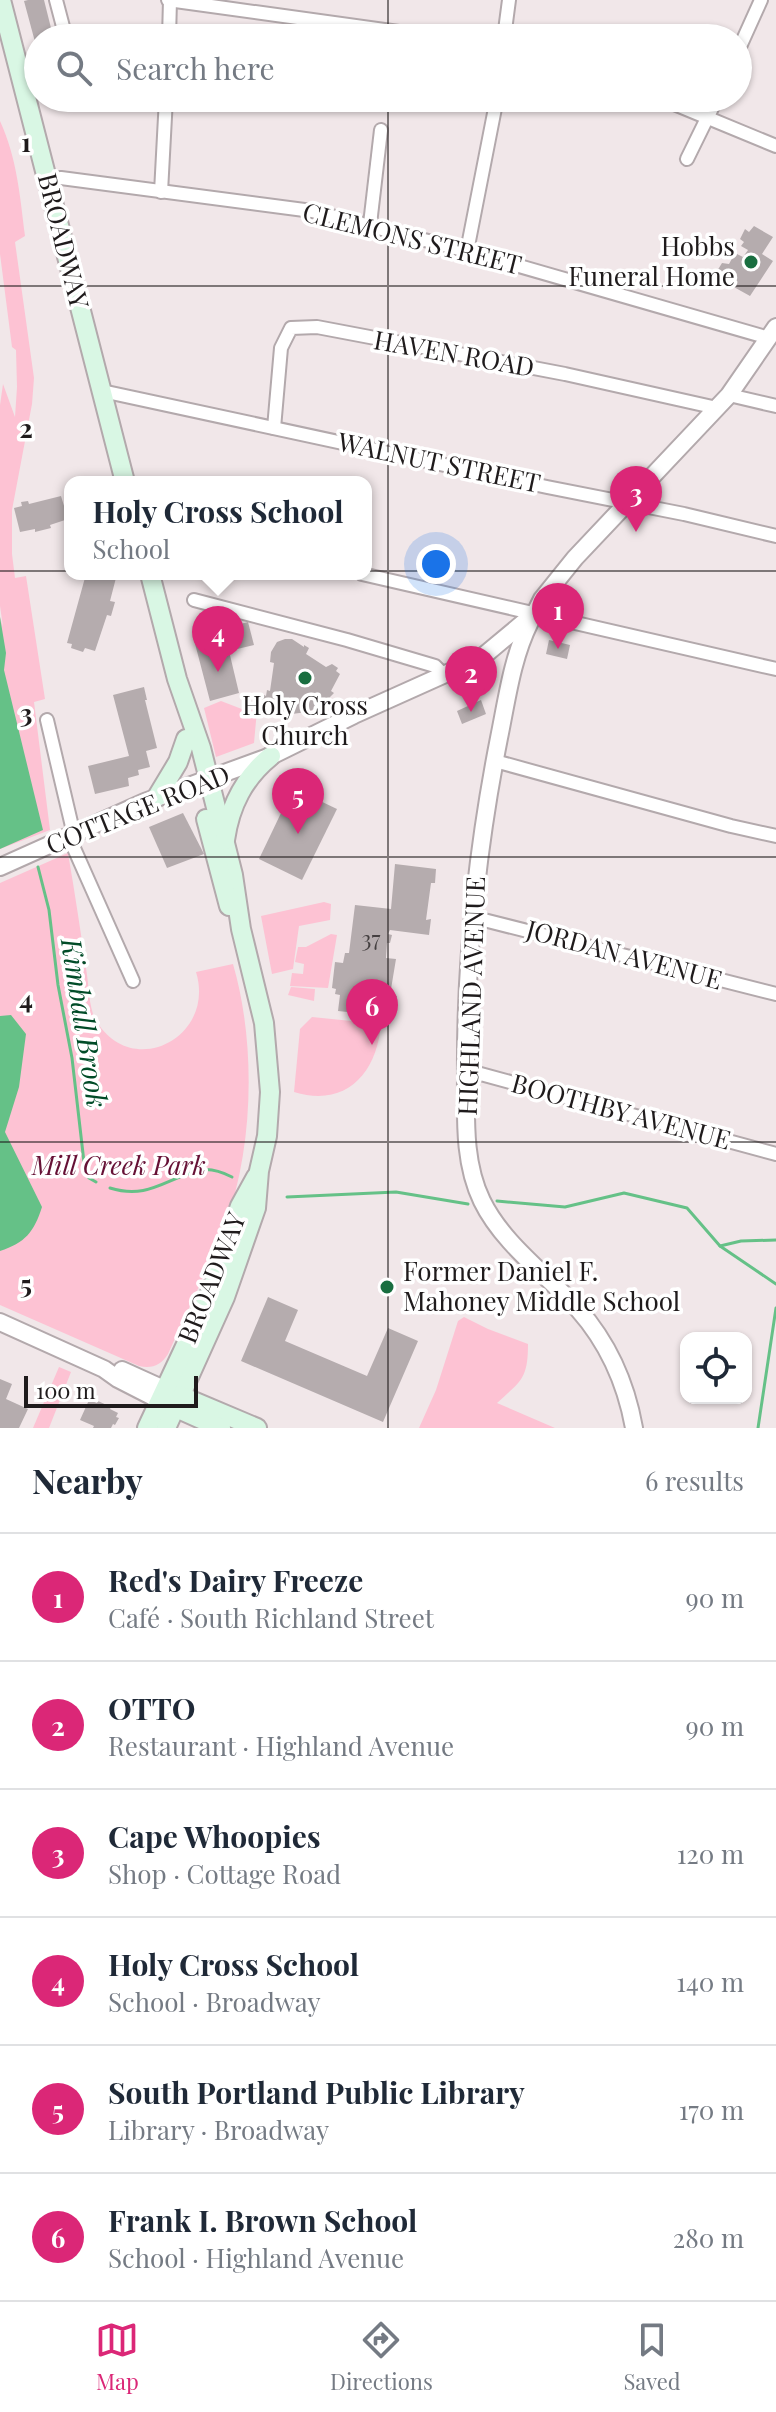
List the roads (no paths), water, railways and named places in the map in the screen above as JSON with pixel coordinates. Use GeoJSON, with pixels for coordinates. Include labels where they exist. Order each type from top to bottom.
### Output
{"type":"FeatureCollection","features":[{"type":"Feature","properties":{"kind":"main road","name":"BROADWAY"},"geometry":{"type":"LineString","coordinates":[[1,0],[24,62]]}},
{"type":"Feature","properties":{"kind":"main road","name":"BROADWAY"},"geometry":{"type":"LineString","coordinates":[[35,112],[47,180],[123,476]]}},
{"type":"Feature","properties":{"kind":"main road","name":"BROADWAY"},"geometry":{"type":"LineString","coordinates":[[147,1428],[170,1398],[240,1258],[256,1208],[269,1115],[269,1069],[264,1023],[241,929],[238,900],[225,843],[186,739],[177,679],[152,580]]}},
{"type":"Feature","properties":{"kind":"main road","name":"BROADWAY"},"geometry":{"type":"LineString","coordinates":[[177,679],[192,719],[223,890],[241,929]]}},
{"type":"Feature","properties":{"kind":"main road"},"geometry":{"type":"LineString","coordinates":[[157,797],[178,762],[186,739]]}},
{"type":"Feature","properties":{"kind":"main road"},"geometry":{"type":"LineString","coordinates":[[225,843],[231,812],[241,788],[271,756]]}},
{"type":"Feature","properties":{"kind":"main road","name":"BROADWAY"},"geometry":{"type":"LineString","coordinates":[[166,1428],[170,1398]]}},
{"type":"Feature","properties":{"kind":"main road"},"geometry":{"type":"LineString","coordinates":[[170,1398],[212,1427]]}},
{"type":"Feature","properties":{"kind":"main road"},"geometry":{"type":"LineString","coordinates":[[170,1398],[257,1428]]}},
{"type":"Feature","properties":{"kind":"street"},"geometry":{"type":"LineString","coordinates":[[56,0],[62,24]]}},
{"type":"Feature","properties":{"kind":"street"},"geometry":{"type":"LineString","coordinates":[[169,24],[169,0],[230,4],[355,24]]}},
{"type":"Feature","properties":{"kind":"street"},"geometry":{"type":"LineString","coordinates":[[506,24],[509,0]]}},
{"type":"Feature","properties":{"kind":"street"},"geometry":{"type":"LineString","coordinates":[[750,24],[761,0]]}},
{"type":"Feature","properties":{"kind":"street"},"geometry":{"type":"LineString","coordinates":[[161,192],[165,112]]}},
{"type":"Feature","properties":{"kind":"street"},"geometry":{"type":"LineString","coordinates":[[467,251],[494,112]]}},
{"type":"Feature","properties":{"kind":"street"},"geometry":{"type":"LineString","coordinates":[[692,112],[776,146]]}},
{"type":"Feature","properties":{"kind":"street"},"geometry":{"type":"LineString","coordinates":[[687,159],[711,112]]}},
{"type":"Feature","properties":{"kind":"street"},"geometry":{"type":"LineString","coordinates":[[370,224],[381,130]]}},
{"type":"Feature","properties":{"kind":"street","name":"CLEMONS STREET"},"geometry":{"type":"LineString","coordinates":[[47,180],[61,178],[312,211],[773,332]]}},
{"type":"Feature","properties":{"kind":"street","name":"HAVEN ROAD"},"geometry":{"type":"LineString","coordinates":[[274,428],[281,348],[291,328],[317,327],[550,371],[717,408]]}},
{"type":"Feature","properties":{"kind":"street","name":"COTTAGE ROAD"},"geometry":{"type":"LineString","coordinates":[[0,867],[157,797],[271,756],[481,658],[535,613],[542,599],[575,558],[729,395],[773,332]]}},
{"type":"Feature","properties":{"kind":"street","name":"WALNUT STREET"},"geometry":{"type":"LineString","coordinates":[[102,391],[776,536]]}},
{"type":"Feature","properties":{"kind":"street"},"geometry":{"type":"LineString","coordinates":[[729,395],[776,406]]}},
{"type":"Feature","properties":{"kind":"street"},"geometry":{"type":"LineString","coordinates":[[372,576],[776,669]]}},
{"type":"Feature","properties":{"kind":"street"},"geometry":{"type":"LineString","coordinates":[[194,600],[435,666],[444,675]]}},
{"type":"Feature","properties":{"kind":"street","name":"HIGHLAND AVENUE"},"geometry":{"type":"LineString","coordinates":[[535,613],[523,636],[512,671],[485,811],[472,917],[466,1003],[466,1131],[469,1161],[481,1200],[494,1222],[578,1310],[602,1341],[624,1385],[634,1428]]}},
{"type":"Feature","properties":{"kind":"street"},"geometry":{"type":"LineString","coordinates":[[47,720],[72,836],[133,981]]}},
{"type":"Feature","properties":{"kind":"street"},"geometry":{"type":"LineString","coordinates":[[495,761],[776,836]]}},
{"type":"Feature","properties":{"kind":"street","name":"JORDAN AVENUE"},"geometry":{"type":"LineString","coordinates":[[472,917],[776,994]]}},
{"type":"Feature","properties":{"kind":"street","name":"BOOTHBY AVENUE"},"geometry":{"type":"LineString","coordinates":[[466,1070],[776,1154]]}},
{"type":"Feature","properties":{"kind":"street"},"geometry":{"type":"LineString","coordinates":[[0,1322],[104,1369],[120,1369],[170,1398]]}},
{"type":"Feature","properties":{"kind":"waterway","name":"Kimball Brook"},"geometry":{"type":"LineString","coordinates":[[38,867],[49,910],[58,985],[72,1058],[85,1171],[96,1182]]}},
{"type":"Feature","properties":{"kind":"waterway","name":"Kimball Brook"},"geometry":{"type":"LineString","coordinates":[[110,1188],[147,1190],[205,1170],[232,1177]]}},
{"type":"Feature","properties":{"kind":"waterway","name":"Kimball Brook"},"geometry":{"type":"LineString","coordinates":[[287,1197],[396,1192],[468,1204]]}},
{"type":"Feature","properties":{"kind":"waterway","name":"Kimball Brook"},"geometry":{"type":"LineString","coordinates":[[497,1201],[565,1207],[624,1193],[687,1208],[720,1246],[776,1284]]}},
{"type":"Feature","properties":{"kind":"waterway"},"geometry":{"type":"LineString","coordinates":[[720,1246],[741,1241],[776,1240]]}},
{"type":"Feature","properties":{"kind":"waterway","name":"Kimball Brook"},"geometry":{"type":"LineString","coordinates":[[758,1428],[776,1308]]}},
{"type":"Feature","properties":{"kind":"place","name":"Hobbs Funeral Home"},"geometry":{"type":"Point","coordinates":[751,262]}},
{"type":"Feature","properties":{"kind":"place","name":"Cape Whoopies"},"geometry":{"type":"Point","coordinates":[636,532]}},
{"type":"Feature","properties":{"kind":"place","name":"Red's Dairy Freeze"},"geometry":{"type":"Point","coordinates":[558,649]}},
{"type":"Feature","properties":{"kind":"place","name":"Holy Cross School"},"geometry":{"type":"Point","coordinates":[218,672]}},
{"type":"Feature","properties":{"kind":"place","name":"Holy Cross Church"},"geometry":{"type":"Point","coordinates":[305,678]}},
{"type":"Feature","properties":{"kind":"place","name":"OTTO"},"geometry":{"type":"Point","coordinates":[471,712]}},
{"type":"Feature","properties":{"kind":"place","name":"South Portland Public Library"},"geometry":{"type":"Point","coordinates":[298,834]}},
{"type":"Feature","properties":{"kind":"place","name":"Frank I. Brown School"},"geometry":{"type":"Point","coordinates":[372,1045]}},
{"type":"Feature","properties":{"kind":"place","name":"Former Daniel F. Mahoney Middle School"},"geometry":{"type":"Point","coordinates":[387,1287]}},
{"type":"Feature","properties":{"kind":"park label","name":"Mill Creek Park"},"geometry":{"type":"Point","coordinates":[119,1166]}}]}
